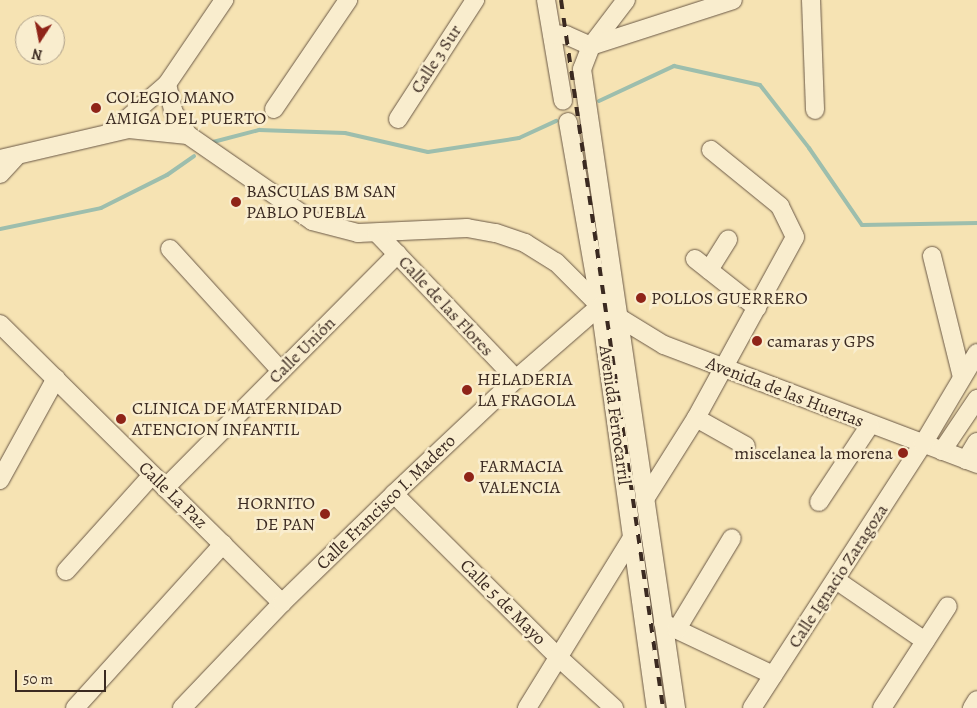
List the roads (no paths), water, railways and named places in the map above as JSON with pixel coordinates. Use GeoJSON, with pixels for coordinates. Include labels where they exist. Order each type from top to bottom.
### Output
{"type":"FeatureCollection","features":[{"type":"Feature","properties":{"kind":"street"},"geometry":{"type":"LineString","coordinates":[[113,131],[166,84],[224,0]]}},
{"type":"Feature","properties":{"kind":"street"},"geometry":{"type":"LineString","coordinates":[[274,109],[348,0]]}},
{"type":"Feature","properties":{"kind":"street","name":"Calle 3 Sur"},"geometry":{"type":"LineString","coordinates":[[398,119],[475,0]]}},
{"type":"Feature","properties":{"kind":"street"},"geometry":{"type":"LineString","coordinates":[[626,0],[591,46],[582,69],[645,499],[670,626],[676,708]]}},
{"type":"Feature","properties":{"kind":"street"},"geometry":{"type":"LineString","coordinates":[[552,34],[566,35],[591,46],[732,0]]}},
{"type":"Feature","properties":{"kind":"street"},"geometry":{"type":"LineString","coordinates":[[811,0],[815,110]]}},
{"type":"Feature","properties":{"kind":"street"},"geometry":{"type":"LineString","coordinates":[[544,3],[552,34],[563,101]]}},
{"type":"Feature","properties":{"kind":"street"},"geometry":{"type":"LineString","coordinates":[[166,84],[176,118],[188,135]]}},
{"type":"Feature","properties":{"kind":"street","name":"Avenida Ferrocarril"},"geometry":{"type":"LineString","coordinates":[[568,122],[600,306],[656,708]]}},
{"type":"Feature","properties":{"kind":"street"},"geometry":{"type":"LineString","coordinates":[[0,159],[113,131],[139,129],[188,135]]}},
{"type":"Feature","properties":{"kind":"street","name":"Avenida de las Huertas"},"geometry":{"type":"LineString","coordinates":[[188,135],[312,221],[336,229],[377,233],[467,228],[496,233],[525,243],[556,262],[600,306],[664,346],[971,462]]}},
{"type":"Feature","properties":{"kind":"street"},"geometry":{"type":"LineString","coordinates":[[645,499],[696,418],[795,237],[780,206],[711,150]]}},
{"type":"Feature","properties":{"kind":"street"},"geometry":{"type":"LineString","coordinates":[[0,174],[18,156]]}},
{"type":"Feature","properties":{"kind":"street","name":"Calle de las Flores"},"geometry":{"type":"LineString","coordinates":[[377,233],[516,380]]}},
{"type":"Feature","properties":{"kind":"street"},"geometry":{"type":"LineString","coordinates":[[709,270],[728,239]]}},
{"type":"Feature","properties":{"kind":"street"},"geometry":{"type":"LineString","coordinates":[[170,249],[281,371]]}},
{"type":"Feature","properties":{"kind":"street","name":"Calle Unión"},"geometry":{"type":"LineString","coordinates":[[165,488],[397,254]]}},
{"type":"Feature","properties":{"kind":"street"},"geometry":{"type":"LineString","coordinates":[[932,256],[962,377]]}},
{"type":"Feature","properties":{"kind":"street"},"geometry":{"type":"LineString","coordinates":[[694,259],[757,308]]}},
{"type":"Feature","properties":{"kind":"street","name":"Calle Francisco I. Madero"},"geometry":{"type":"LineString","coordinates":[[182,708],[282,603],[394,494],[516,380],[600,306]]}},
{"type":"Feature","properties":{"kind":"street","name":"Calle La Paz"},"geometry":{"type":"LineString","coordinates":[[0,324],[282,603]]}},
{"type":"Feature","properties":{"kind":"street","name":"Calle Ignacio Zaragoza"},"geometry":{"type":"LineString","coordinates":[[752,708],[923,444],[977,352]]}},
{"type":"Feature","properties":{"kind":"street"},"geometry":{"type":"LineString","coordinates":[[0,480],[56,378]]}},
{"type":"Feature","properties":{"kind":"street"},"geometry":{"type":"LineString","coordinates":[[942,451],[977,399]]}},
{"type":"Feature","properties":{"kind":"street"},"geometry":{"type":"LineString","coordinates":[[696,418],[746,446]]}},
{"type":"Feature","properties":{"kind":"street"},"geometry":{"type":"LineString","coordinates":[[820,502],[870,424]]}},
{"type":"Feature","properties":{"kind":"street"},"geometry":{"type":"LineString","coordinates":[[971,462],[977,442]]}},
{"type":"Feature","properties":{"kind":"street"},"geometry":{"type":"LineString","coordinates":[[66,570],[152,475]]}},
{"type":"Feature","properties":{"kind":"street","name":"Calle 5 de Mayo"},"geometry":{"type":"LineString","coordinates":[[394,494],[558,657],[614,708]]}},
{"type":"Feature","properties":{"kind":"street"},"geometry":{"type":"LineString","coordinates":[[527,708],[632,538]]}},
{"type":"Feature","properties":{"kind":"street"},"geometry":{"type":"LineString","coordinates":[[670,626],[732,538]]}},
{"type":"Feature","properties":{"kind":"street"},"geometry":{"type":"LineString","coordinates":[[75,708],[223,544]]}},
{"type":"Feature","properties":{"kind":"street"},"geometry":{"type":"LineString","coordinates":[[836,580],[925,641]]}},
{"type":"Feature","properties":{"kind":"street"},"geometry":{"type":"LineString","coordinates":[[882,708],[948,606]]}},
{"type":"Feature","properties":{"kind":"street"},"geometry":{"type":"LineString","coordinates":[[670,626],[774,674]]}},
{"type":"Feature","properties":{"kind":"street"},"geometry":{"type":"LineString","coordinates":[[972,708],[977,700]]}},
{"type":"Feature","properties":{"kind":"waterway"},"geometry":{"type":"LineString","coordinates":[[599,101],[674,66],[760,85],[809,148],[862,225],[977,223]]}},
{"type":"Feature","properties":{"kind":"waterway"},"geometry":{"type":"LineString","coordinates":[[213,142],[259,130],[345,133],[428,152],[519,138],[556,121]]}},
{"type":"Feature","properties":{"kind":"waterway"},"geometry":{"type":"LineString","coordinates":[[0,229],[101,208],[167,175],[194,156]]}},
{"type":"Feature","properties":{"kind":"railway"},"geometry":{"type":"LineString","coordinates":[[561,0],[663,708]]}},
{"type":"Feature","properties":{"kind":"place","name":"COLEGIO MANO AMIGA DEL PUERTO"},"geometry":{"type":"Point","coordinates":[96,108]}},
{"type":"Feature","properties":{"kind":"place","name":"BASCULAS BM SAN PABLO PUEBLA"},"geometry":{"type":"Point","coordinates":[236,202]}},
{"type":"Feature","properties":{"kind":"place","name":"POLLOS GUERRERO"},"geometry":{"type":"Point","coordinates":[641,298]}},
{"type":"Feature","properties":{"kind":"place","name":"camaras y GPS"},"geometry":{"type":"Point","coordinates":[757,341]}},
{"type":"Feature","properties":{"kind":"place","name":"HELADERIA LA FRAGOLA"},"geometry":{"type":"Point","coordinates":[467,390]}},
{"type":"Feature","properties":{"kind":"place","name":"CLINICA DE MATERNIDAD ATENCION INFANTIL"},"geometry":{"type":"Point","coordinates":[121,419]}},
{"type":"Feature","properties":{"kind":"place","name":"miscelanea la morena"},"geometry":{"type":"Point","coordinates":[903,453]}},
{"type":"Feature","properties":{"kind":"place","name":"FARMACIA VALENCIA"},"geometry":{"type":"Point","coordinates":[469,477]}},
{"type":"Feature","properties":{"kind":"place","name":"HORNITO DE PAN"},"geometry":{"type":"Point","coordinates":[325,514]}}]}
